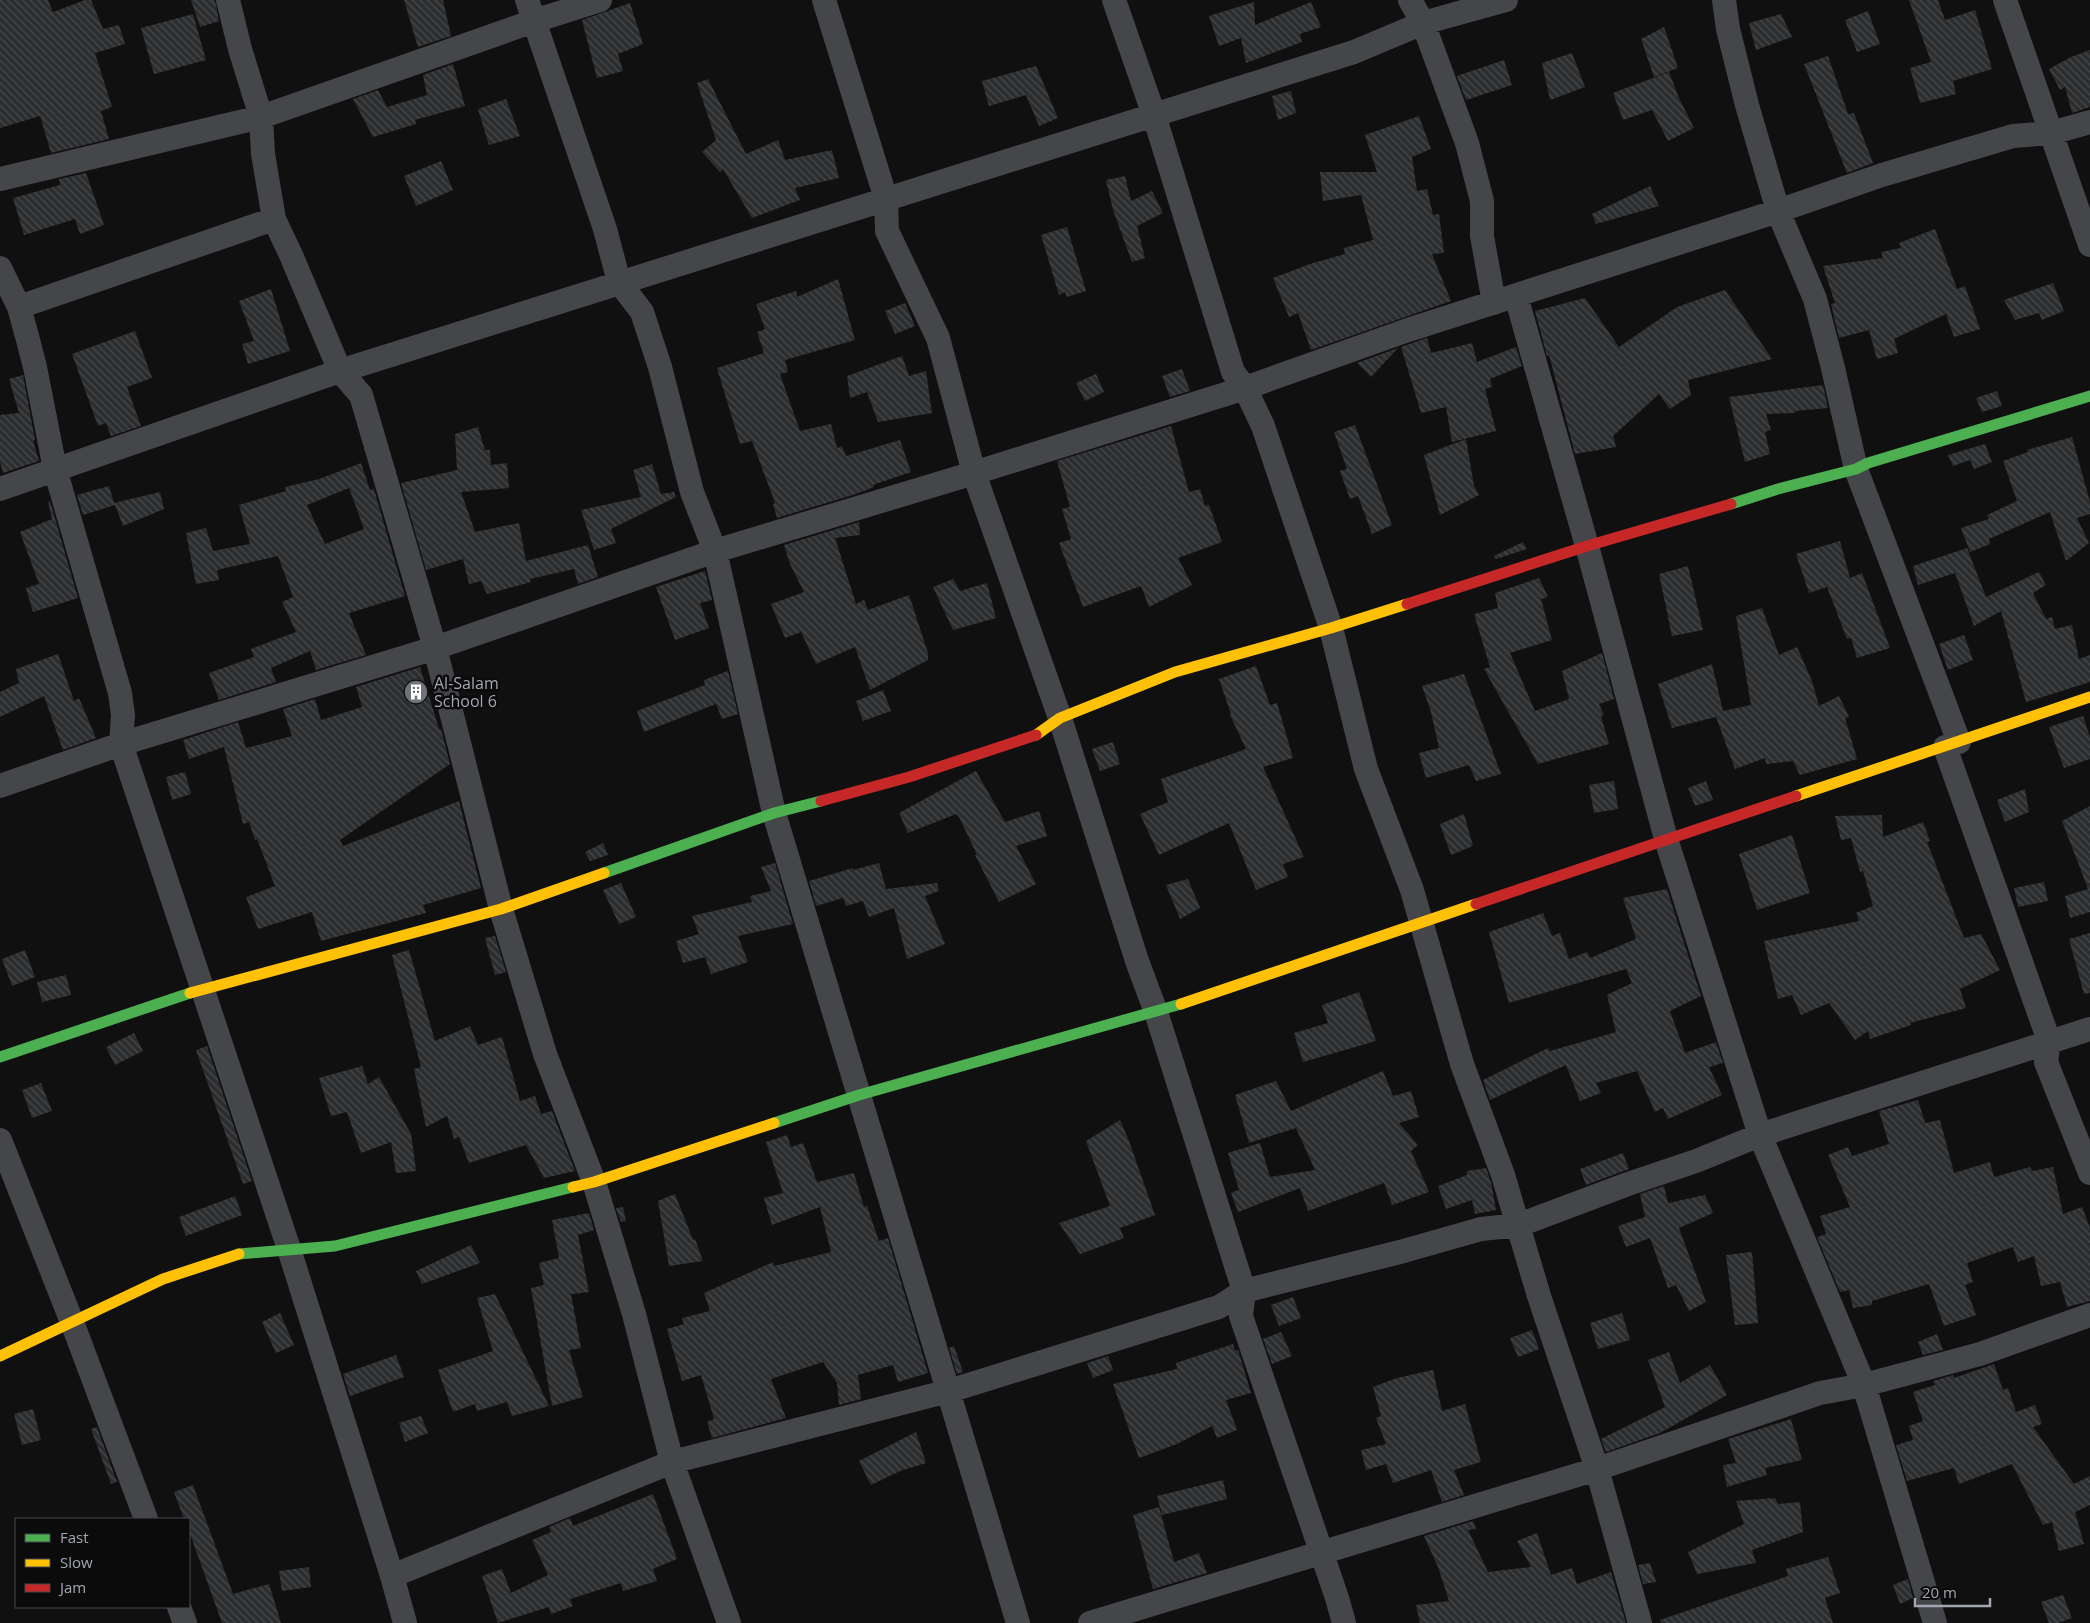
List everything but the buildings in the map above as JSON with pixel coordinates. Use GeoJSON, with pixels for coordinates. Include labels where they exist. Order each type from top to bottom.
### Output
{"type":"FeatureCollection","features":[{"type":"Feature","properties":{"kind":"street"},"geometry":{"type":"LineString","coordinates":[[228,0],[240,49],[261,117],[262,154],[274,219],[340,371],[361,395],[434,648],[501,909],[545,1054],[594,1182],[634,1314],[672,1462],[729,1623]]}},
{"type":"Feature","properties":{"kind":"street"},"geometry":{"type":"LineString","coordinates":[[0,179],[261,117],[530,10],[600,0]]}},
{"type":"Feature","properties":{"kind":"street"},"geometry":{"type":"LineString","coordinates":[[824,0],[886,199],[887,231],[938,338],[974,473],[1060,718],[1137,960],[1156,1012],[1244,1291],[1241,1316],[1322,1552],[1344,1623]]}},
{"type":"Feature","properties":{"kind":"street"},"geometry":{"type":"LineString","coordinates":[[1114,0],[1154,115],[1233,372],[1245,388],[1263,426],[1331,628],[1366,769],[1412,890],[1462,1064],[1504,1175],[1539,1296],[1597,1469],[1640,1623]]}},
{"type":"Feature","properties":{"kind":"street"},"geometry":{"type":"LineString","coordinates":[[1410,0],[1423,23],[1467,143],[1482,201],[1482,236],[1505,299],[1587,546],[1666,840],[1760,1134],[1864,1385],[1935,1623]]}},
{"type":"Feature","properties":{"kind":"street"},"geometry":{"type":"LineString","coordinates":[[0,489],[340,371],[1354,52],[1423,23],[1506,0]]}},
{"type":"Feature","properties":{"kind":"street"},"geometry":{"type":"LineString","coordinates":[[1724,0],[1728,29],[1746,105],[1778,211],[1815,299],[1834,368],[1856,469],[1952,744],[2049,1042],[2046,1062],[2090,1173]]}},
{"type":"Feature","properties":{"kind":"street"},"geometry":{"type":"LineString","coordinates":[[2005,0],[2090,245]]}},
{"type":"Feature","properties":{"kind":"street"},"geometry":{"type":"LineString","coordinates":[[530,10],[605,229],[619,282],[642,312],[660,367],[692,492],[715,551],[774,813],[1018,1623]]}},
{"type":"Feature","properties":{"kind":"street"},"geometry":{"type":"LineString","coordinates":[[0,786],[121,744],[434,648],[715,551],[974,473],[1245,388],[1408,330],[1778,211],[1882,175],[2013,136],[2051,133],[2090,122]]}},
{"type":"Feature","properties":{"kind":"street"},"geometry":{"type":"LineString","coordinates":[[18,306],[274,219]]}},
{"type":"Feature","properties":{"kind":"street"},"geometry":{"type":"LineString","coordinates":[[0,268],[18,306],[35,367],[55,469],[120,694],[123,715],[121,744],[289,1249],[392,1576],[405,1623]]}},
{"type":"Feature","properties":{"kind":"street"},"geometry":{"type":"LineString","coordinates":[[0,1057],[201,989],[501,909],[774,813],[909,777],[1037,735],[1060,718],[1175,672],[1331,628],[1587,546],[1778,489],[1856,469],[1868,463],[2090,396]]}},
{"type":"Feature","properties":{"kind":"street"},"geometry":{"type":"LineString","coordinates":[[0,1356],[164,1279],[215,1260],[246,1252],[336,1246],[594,1182],[859,1095],[1156,1012],[1421,921],[2090,697]]}},
{"type":"Feature","properties":{"kind":"street"},"geometry":{"type":"LineString","coordinates":[[392,1576],[672,1462],[949,1391],[1219,1307],[1244,1291],[1481,1230],[1519,1225],[1696,1161],[1760,1134],[2090,1029]]}},
{"type":"Feature","properties":{"kind":"street"},"geometry":{"type":"LineString","coordinates":[[0,1140],[72,1322],[146,1518]]}},
{"type":"Feature","properties":{"kind":"street"},"geometry":{"type":"LineString","coordinates":[[1090,1623],[1597,1469],[1820,1393],[1864,1385],[1980,1354],[2090,1315]]}},
{"type":"Feature","properties":{"kind":"street"},"geometry":{"type":"LineString","coordinates":[[179,1608],[185,1623]]}},
{"type":"Feature","properties":{"kind":"traffic: fast"},"geometry":{"type":"LineString","coordinates":[[1731,504],[1778,489],[1856,469],[1868,463],[2090,396]]}},
{"type":"Feature","properties":{"kind":"traffic: fast"},"geometry":{"type":"LineString","coordinates":[[604,873],[774,813],[821,801]]}},
{"type":"Feature","properties":{"kind":"traffic: fast"},"geometry":{"type":"LineString","coordinates":[[0,1057],[190,993]]}},
{"type":"Feature","properties":{"kind":"traffic: fast"},"geometry":{"type":"LineString","coordinates":[[774,1123],[859,1095],[1181,1004]]}},
{"type":"Feature","properties":{"kind":"traffic: fast"},"geometry":{"type":"LineString","coordinates":[[239,1254],[335,1246],[573,1187]]}},
{"type":"Feature","properties":{"kind":"traffic: slow"},"geometry":{"type":"LineString","coordinates":[[1036,735],[1060,718],[1175,672],[1331,628],[1407,604]]}},
{"type":"Feature","properties":{"kind":"traffic: slow"},"geometry":{"type":"LineString","coordinates":[[1796,796],[2090,697]]}},
{"type":"Feature","properties":{"kind":"traffic: slow"},"geometry":{"type":"LineString","coordinates":[[190,993],[501,909],[604,873]]}},
{"type":"Feature","properties":{"kind":"traffic: slow"},"geometry":{"type":"LineString","coordinates":[[1181,1004],[1476,904]]}},
{"type":"Feature","properties":{"kind":"traffic: slow"},"geometry":{"type":"LineString","coordinates":[[573,1187],[594,1182],[774,1123]]}},
{"type":"Feature","properties":{"kind":"traffic: slow"},"geometry":{"type":"LineString","coordinates":[[0,1356],[163,1279],[239,1254]]}},
{"type":"Feature","properties":{"kind":"traffic: jam"},"geometry":{"type":"LineString","coordinates":[[1407,604],[1587,546],[1731,504]]}},
{"type":"Feature","properties":{"kind":"traffic: jam"},"geometry":{"type":"LineString","coordinates":[[821,801],[909,777],[1036,735]]}},
{"type":"Feature","properties":{"kind":"traffic: jam"},"geometry":{"type":"LineString","coordinates":[[1476,904],[1796,796]]}},
{"type":"Feature","properties":{"kind":"place","name":"Al-Salam School 6"},"geometry":{"type":"Point","coordinates":[416,692]}}]}
